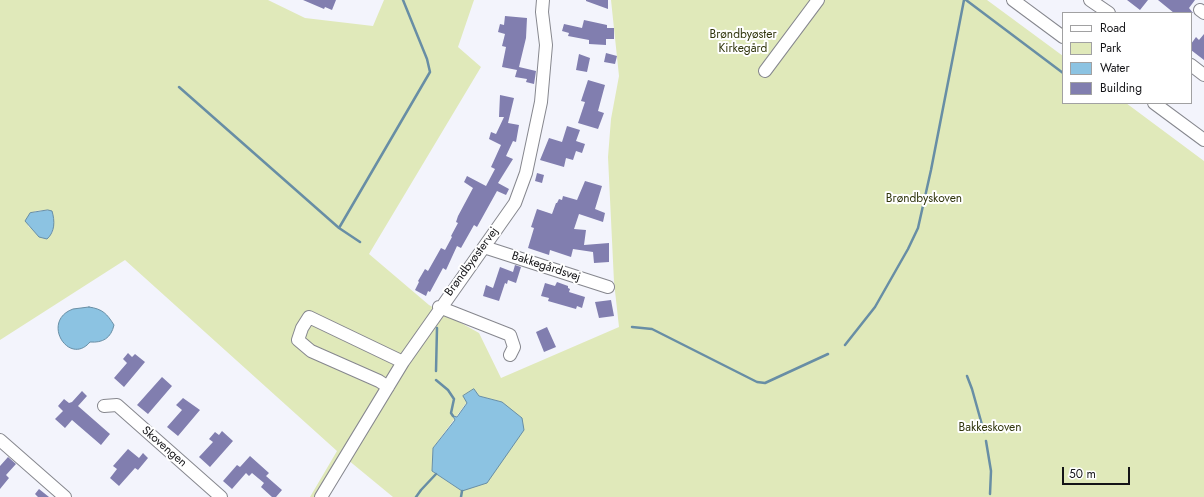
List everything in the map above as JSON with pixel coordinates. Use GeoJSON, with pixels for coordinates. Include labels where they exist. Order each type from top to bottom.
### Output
{"type":"FeatureCollection","features":[{"type":"Feature","properties":{"kind":"street"},"geometry":{"type":"LineString","coordinates":[[538,0],[542,12]]}},
{"type":"Feature","properties":{"kind":"street","name":"Brøndbyøstervej"},"geometry":{"type":"LineString","coordinates":[[321,497],[403,362],[514,203],[526,173],[541,102],[546,45],[542,12],[543,0]]}},
{"type":"Feature","properties":{"kind":"street"},"geometry":{"type":"LineString","coordinates":[[764,71],[818,0]]}},
{"type":"Feature","properties":{"kind":"street"},"geometry":{"type":"LineString","coordinates":[[1013,0],[1062,35]]}},
{"type":"Feature","properties":{"kind":"street"},"geometry":{"type":"LineString","coordinates":[[1192,66],[1204,75]]}},
{"type":"Feature","properties":{"kind":"street"},"geometry":{"type":"LineString","coordinates":[[1155,104],[1204,140]]}},
{"type":"Feature","properties":{"kind":"street","name":"Bakkegårdsvej"},"geometry":{"type":"LineString","coordinates":[[484,247],[608,287]]}},
{"type":"Feature","properties":{"kind":"street"},"geometry":{"type":"LineString","coordinates":[[440,307],[510,335],[514,347],[510,355]]}},
{"type":"Feature","properties":{"kind":"street"},"geometry":{"type":"LineString","coordinates":[[388,386],[379,380],[311,351],[298,340],[302,328],[309,317],[403,362]]}},
{"type":"Feature","properties":{"kind":"street","name":"Skovengen"},"geometry":{"type":"LineString","coordinates":[[104,406],[117,405],[221,497]]}},
{"type":"Feature","properties":{"kind":"street"},"geometry":{"type":"LineString","coordinates":[[0,440],[65,497]]}},
{"type":"Feature","properties":{"kind":"green space","name":"Brøndbyskoven"},"geometry":{"type":"Polygon","coordinates":[[[0,0],[268,0],[305,18],[373,26],[384,0],[474,0],[458,47],[481,67],[369,254],[429,305],[479,333],[501,378],[619,327],[614,282],[608,157],[611,119],[619,76],[611,0],[987,0],[1062,55],[1062,104],[1127,104],[1204,161],[1204,497],[393,497],[342,455],[316,497],[310,497],[337,451],[125,260],[0,340],[0,0]],[[48,210],[35,211],[28,226],[43,238],[53,232],[48,210]],[[479,396],[467,402],[433,448],[432,471],[462,491],[502,402],[479,396]]]}},
{"type":"Feature","properties":{"kind":"water"},"geometry":{"type":"Polygon","coordinates":[[[48,210],[52,211],[54,222],[52,233],[47,239],[39,237],[25,221],[30,213],[48,210]]]}},
{"type":"Feature","properties":{"kind":"water"},"geometry":{"type":"Polygon","coordinates":[[[89,307],[98,309],[107,315],[114,325],[113,330],[106,339],[99,342],[90,342],[82,348],[74,349],[67,346],[61,339],[58,331],[59,323],[63,315],[73,309],[89,307]]]}},
{"type":"Feature","properties":{"kind":"water"},"geometry":{"type":"Polygon","coordinates":[[[474,389],[479,396],[502,402],[522,418],[524,430],[487,483],[462,491],[432,471],[433,448],[455,420],[453,416],[457,417],[467,403],[463,396],[474,389]]]}},
{"type":"Feature","properties":{"kind":"building"},"geometry":{"type":"Polygon","coordinates":[[[303,0],[336,0],[332,10],[325,7],[324,9],[303,0]]]}},
{"type":"Feature","properties":{"kind":"building"},"geometry":{"type":"Polygon","coordinates":[[[608,0],[608,9],[586,1],[608,0]]]}},
{"type":"Feature","properties":{"kind":"building"},"geometry":{"type":"Polygon","coordinates":[[[1127,0],[1148,0],[1140,10],[1127,0]]]}},
{"type":"Feature","properties":{"kind":"building"},"geometry":{"type":"Polygon","coordinates":[[[1158,0],[1195,0],[1189,8],[1193,13],[1173,12],[1158,0]]]}},
{"type":"Feature","properties":{"kind":"building"},"geometry":{"type":"Polygon","coordinates":[[[505,16],[527,18],[526,38],[519,67],[536,71],[534,84],[526,82],[527,79],[515,77],[517,70],[502,67],[506,47],[502,46],[505,34],[498,32],[500,24],[504,25],[505,16]]]}},
{"type":"Feature","properties":{"kind":"building"},"geometry":{"type":"Polygon","coordinates":[[[584,20],[607,25],[607,28],[614,28],[614,39],[606,39],[606,45],[589,44],[589,40],[568,36],[569,33],[562,31],[564,24],[582,28],[584,20]]]}},
{"type":"Feature","properties":{"kind":"building"},"geometry":{"type":"Polygon","coordinates":[[[1204,34],[1204,60],[1192,51],[1192,43],[1196,37],[1199,40],[1204,34]]]}},
{"type":"Feature","properties":{"kind":"building"},"geometry":{"type":"Polygon","coordinates":[[[606,53],[617,56],[615,64],[604,62],[606,53]]]}},
{"type":"Feature","properties":{"kind":"building"},"geometry":{"type":"Polygon","coordinates":[[[579,54],[590,58],[587,72],[576,70],[579,54]]]}},
{"type":"Feature","properties":{"kind":"building"},"geometry":{"type":"Polygon","coordinates":[[[588,80],[605,85],[598,111],[604,113],[598,129],[578,123],[585,102],[581,101],[588,80]]]}},
{"type":"Feature","properties":{"kind":"building"},"geometry":{"type":"Polygon","coordinates":[[[500,95],[514,98],[508,123],[519,125],[516,142],[513,141],[506,156],[513,159],[498,183],[509,189],[506,195],[497,191],[477,227],[474,225],[461,248],[457,246],[446,270],[443,268],[430,292],[428,291],[426,296],[415,290],[419,282],[418,281],[425,269],[428,271],[441,248],[445,250],[452,237],[451,236],[458,223],[456,222],[458,216],[473,188],[464,182],[467,176],[486,186],[495,169],[491,167],[501,145],[489,139],[491,132],[496,134],[504,117],[499,117],[500,95]]]}},
{"type":"Feature","properties":{"kind":"building"},"geometry":{"type":"Polygon","coordinates":[[[567,126],[580,130],[576,141],[585,144],[582,153],[576,151],[573,160],[566,158],[564,167],[540,160],[549,138],[562,142],[567,126]]]}},
{"type":"Feature","properties":{"kind":"building"},"geometry":{"type":"Polygon","coordinates":[[[537,173],[544,175],[542,183],[535,181],[537,173]]]}},
{"type":"Feature","properties":{"kind":"building"},"geometry":{"type":"Polygon","coordinates":[[[585,181],[602,186],[595,209],[605,213],[603,222],[579,214],[574,229],[586,230],[584,245],[609,243],[609,262],[594,263],[593,252],[573,249],[571,257],[550,250],[549,255],[528,248],[534,228],[531,227],[537,209],[552,214],[556,203],[559,199],[562,200],[563,196],[577,200],[585,181]]]}},
{"type":"Feature","properties":{"kind":"building"},"geometry":{"type":"Polygon","coordinates":[[[515,265],[521,267],[516,283],[508,280],[507,284],[505,283],[499,301],[483,296],[486,285],[493,288],[500,267],[513,272],[515,265]]]}},
{"type":"Feature","properties":{"kind":"building"},"geometry":{"type":"Polygon","coordinates":[[[557,282],[568,286],[570,289],[569,292],[585,297],[582,308],[577,306],[576,309],[548,301],[549,298],[541,296],[545,283],[555,286],[557,282]]]}},
{"type":"Feature","properties":{"kind":"building"},"geometry":{"type":"Polygon","coordinates":[[[611,300],[614,316],[599,318],[595,302],[611,300]]]}},
{"type":"Feature","properties":{"kind":"building"},"geometry":{"type":"Polygon","coordinates":[[[547,327],[556,347],[544,352],[536,332],[547,327]]]}},
{"type":"Feature","properties":{"kind":"building"},"geometry":{"type":"Polygon","coordinates":[[[128,353],[132,357],[135,354],[145,362],[124,387],[114,378],[127,363],[123,359],[128,353]]]}},
{"type":"Feature","properties":{"kind":"building"},"geometry":{"type":"Polygon","coordinates":[[[162,377],[172,386],[148,414],[137,405],[162,377]]]}},
{"type":"Feature","properties":{"kind":"building"},"geometry":{"type":"Polygon","coordinates":[[[82,391],[87,396],[78,406],[110,434],[101,445],[72,420],[65,428],[55,419],[63,411],[58,406],[64,399],[69,403],[72,402],[82,391]]]}},
{"type":"Feature","properties":{"kind":"building"},"geometry":{"type":"Polygon","coordinates":[[[183,398],[200,410],[178,436],[167,427],[182,410],[176,405],[183,398]]]}},
{"type":"Feature","properties":{"kind":"building"},"geometry":{"type":"Polygon","coordinates":[[[222,431],[233,441],[210,467],[199,457],[213,442],[209,439],[215,432],[219,435],[222,431]]]}},
{"type":"Feature","properties":{"kind":"building"},"geometry":{"type":"Polygon","coordinates":[[[128,449],[139,458],[143,453],[148,458],[138,470],[135,468],[119,486],[110,478],[117,469],[113,466],[128,449]]]}},
{"type":"Feature","properties":{"kind":"building"},"geometry":{"type":"Polygon","coordinates":[[[250,456],[269,473],[266,476],[282,490],[276,497],[272,497],[261,487],[264,483],[252,473],[249,476],[246,473],[232,489],[223,481],[237,465],[240,467],[250,456]]]}},
{"type":"Feature","properties":{"kind":"building"},"geometry":{"type":"Polygon","coordinates":[[[8,457],[16,464],[6,475],[9,478],[0,489],[0,466],[8,457]]]}},
{"type":"Feature","properties":{"kind":"building"},"geometry":{"type":"Polygon","coordinates":[[[39,489],[49,497],[38,497],[35,494],[39,489]]]}},
{"type":"Feature","properties":{"kind":"waterway"},"geometry":{"type":"LineString","coordinates":[[339,228],[430,72],[427,59],[403,0]]}},
{"type":"Feature","properties":{"kind":"waterway"},"geometry":{"type":"LineString","coordinates":[[845,345],[875,307],[908,249],[918,228],[931,170],[964,0]]}},
{"type":"Feature","properties":{"kind":"waterway"},"geometry":{"type":"LineString","coordinates":[[966,0],[1062,72]]}},
{"type":"Feature","properties":{"kind":"waterway"},"geometry":{"type":"LineString","coordinates":[[179,87],[339,228],[360,242]]}},
{"type":"Feature","properties":{"kind":"waterway"},"geometry":{"type":"LineString","coordinates":[[632,327],[652,329],[757,382],[765,383],[828,354]]}},
{"type":"Feature","properties":{"kind":"waterway"},"geometry":{"type":"LineString","coordinates":[[436,371],[437,328]]}},
{"type":"Feature","properties":{"kind":"waterway"},"geometry":{"type":"LineString","coordinates":[[967,376],[984,432]]}},
{"type":"Feature","properties":{"kind":"waterway"},"geometry":{"type":"LineString","coordinates":[[436,380],[448,390],[454,399],[451,413],[453,416]]}},
{"type":"Feature","properties":{"kind":"waterway"},"geometry":{"type":"LineString","coordinates":[[986,441],[991,471],[990,494]]}},
{"type":"Feature","properties":{"kind":"waterway"},"geometry":{"type":"LineString","coordinates":[[416,497],[436,474]]}},
{"type":"Feature","properties":{"kind":"waterway"},"geometry":{"type":"LineString","coordinates":[[461,497],[462,491]]}},
{"type":"Feature","properties":{"kind":"park label","name":"Brøndbyøster Kirkegård"},"geometry":{"type":"Point","coordinates":[743,42]}},
{"type":"Feature","properties":{"kind":"park label","name":"Bakkeskoven"},"geometry":{"type":"Point","coordinates":[990,428]}}]}
